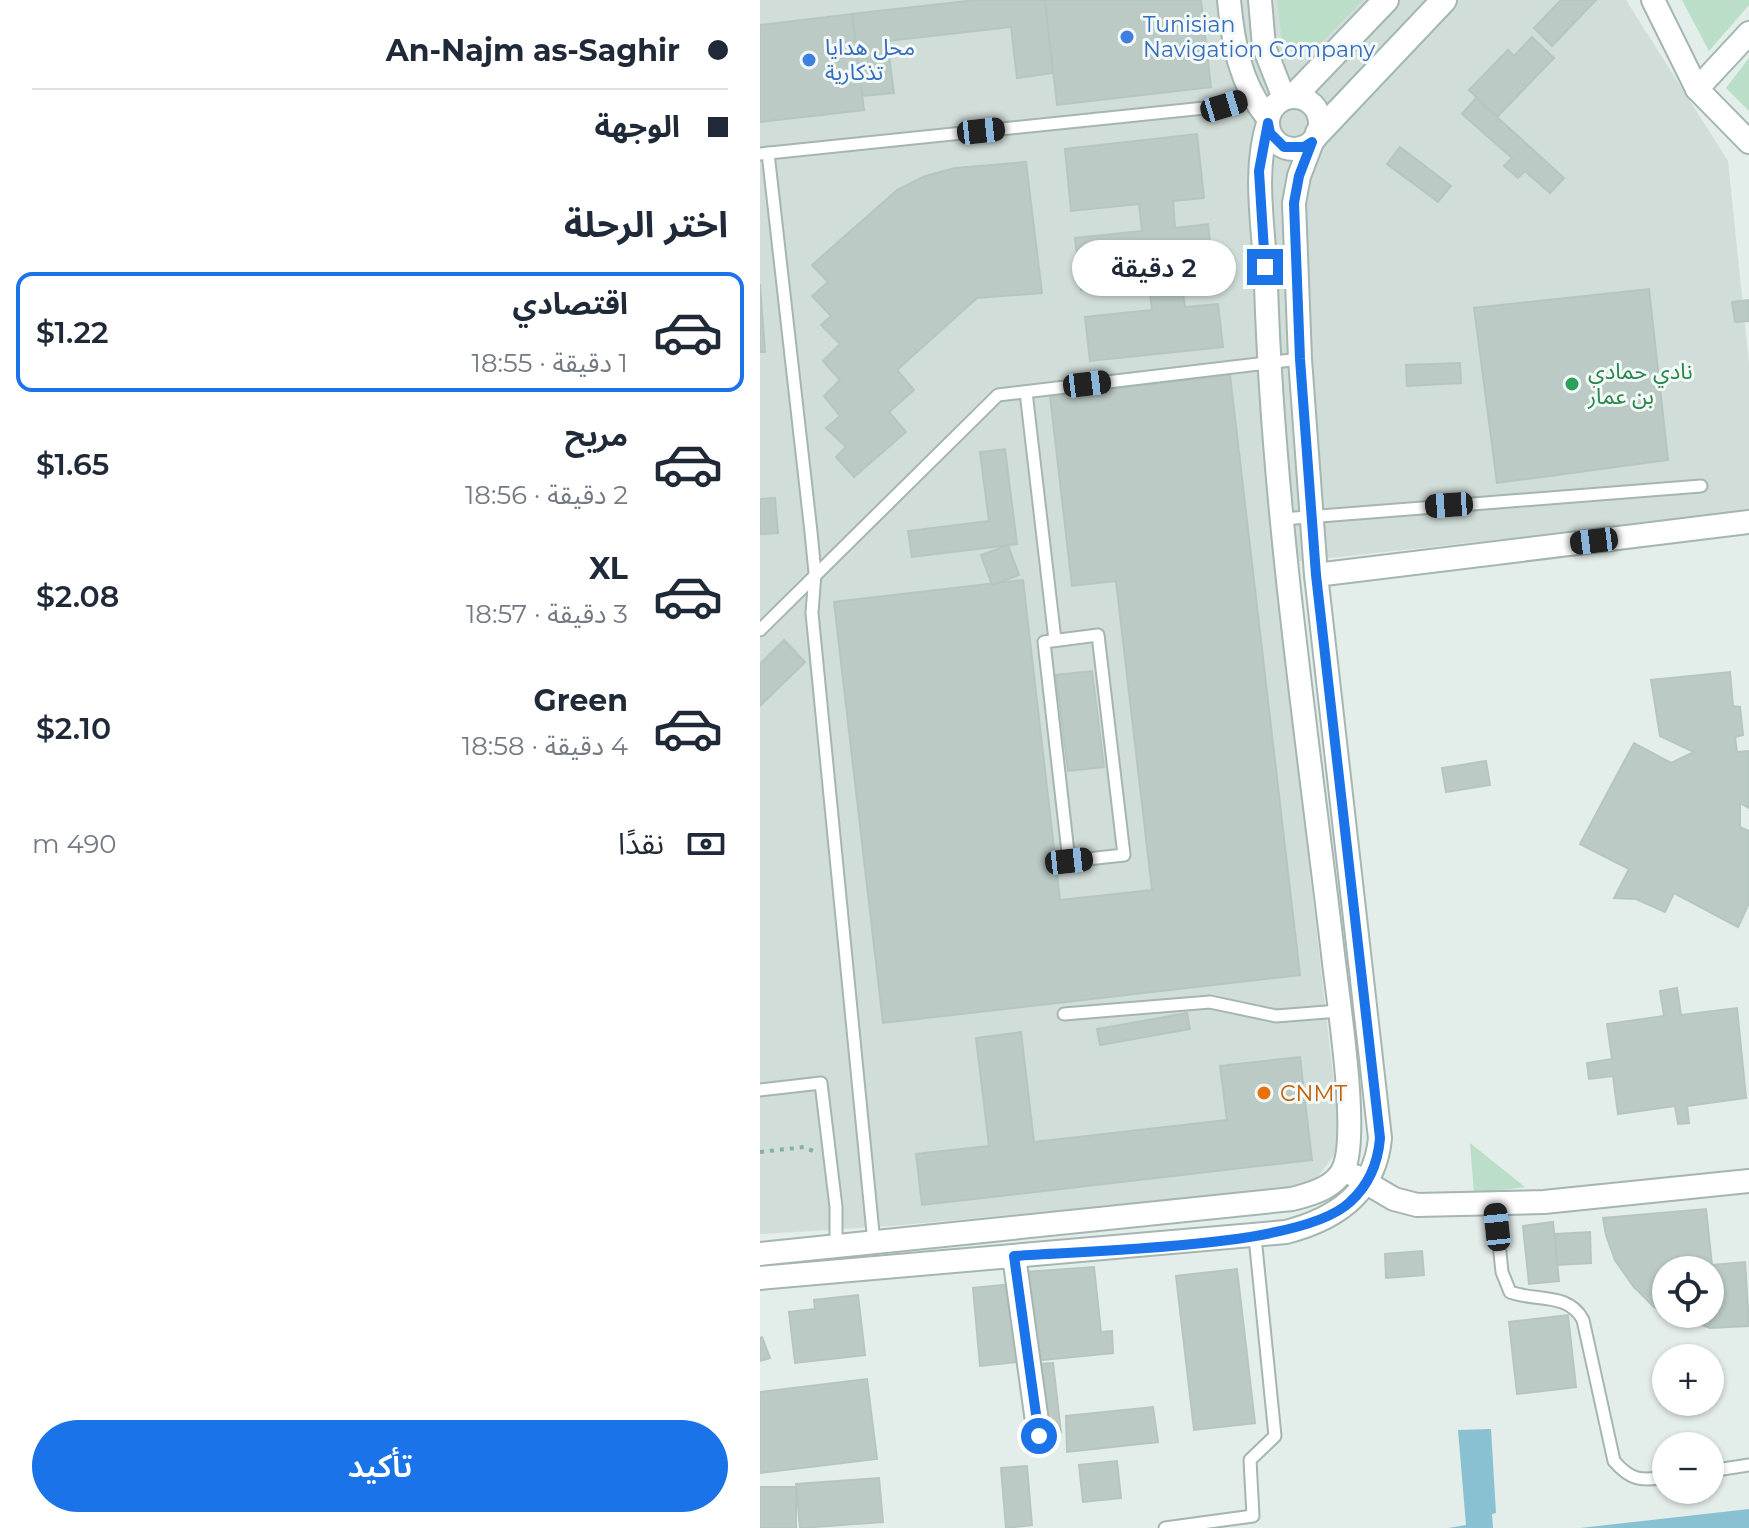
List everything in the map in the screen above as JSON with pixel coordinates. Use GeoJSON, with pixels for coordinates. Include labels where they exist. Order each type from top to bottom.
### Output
{"type":"FeatureCollection","features":[{"type":"Feature","properties":{"kind":"street"},"geometry":{"type":"LineString","coordinates":[[1229,0],[1242,74],[1251,97],[1268,121],[1270,133],[1284,147],[1304,147],[1315,137],[1444,0]]}},
{"type":"Feature","properties":{"kind":"street"},"geometry":{"type":"LineString","coordinates":[[1260,0],[1264,47],[1289,97]]}},
{"type":"Feature","properties":{"kind":"street"},"geometry":{"type":"LineString","coordinates":[[760,1254],[1292,1199],[1332,1184],[1344,1169],[1350,1146],[1339,1011],[1282,519],[1269,362],[1259,171],[1268,121],[1274,106],[1289,97],[1386,0]]}},
{"type":"Feature","properties":{"kind":"street"},"geometry":{"type":"LineString","coordinates":[[1653,0],[1697,89],[1749,142]]}},
{"type":"Feature","properties":{"kind":"street"},"geometry":{"type":"LineString","coordinates":[[1697,89],[1749,33]]}},
{"type":"Feature","properties":{"kind":"street"},"geometry":{"type":"LineString","coordinates":[[760,1278],[1286,1232],[1329,1217],[1349,1204],[1366,1184],[1378,1160],[1380,1138],[1316,575],[1300,359],[1294,203],[1299,176],[1315,137],[1319,113],[1304,98],[1289,97]]}},
{"type":"Feature","properties":{"kind":"street"},"geometry":{"type":"LineString","coordinates":[[1316,575],[1749,522]]}},
{"type":"Feature","properties":{"kind":"street"},"geometry":{"type":"LineString","coordinates":[[1339,1011],[1365,1008]]}},
{"type":"Feature","properties":{"kind":"street"},"geometry":{"type":"LineString","coordinates":[[1344,1169],[1394,1199],[1417,1205],[1495,1205],[1749,1181]]}},
{"type":"Feature","properties":{"kind":"street"},"geometry":{"type":"LineString","coordinates":[[1014,1256],[1039,1436]]}},
{"type":"Feature","properties":{"kind":"lane"},"geometry":{"type":"LineString","coordinates":[[874,1243],[812,613],[815,573],[764,153],[1224,106],[1251,97]]}},
{"type":"Feature","properties":{"kind":"lane"},"geometry":{"type":"LineString","coordinates":[[760,630],[998,395],[1300,359]]}},
{"type":"Feature","properties":{"kind":"lane"},"geometry":{"type":"LineString","coordinates":[[1026,392],[1055,640]]}},
{"type":"Feature","properties":{"kind":"lane"},"geometry":{"type":"LineString","coordinates":[[1282,519],[1701,486]]}},
{"type":"Feature","properties":{"kind":"lane"},"geometry":{"type":"LineString","coordinates":[[1098,635],[1124,855],[1069,861],[1044,642],[1055,640],[1098,635]]}},
{"type":"Feature","properties":{"kind":"lane"},"geometry":{"type":"LineString","coordinates":[[1064,1014],[1210,1002],[1276,1016],[1339,1011]]}},
{"type":"Feature","properties":{"kind":"lane"},"geometry":{"type":"LineString","coordinates":[[760,1090],[821,1083],[836,1207],[836,1246]]}},
{"type":"Feature","properties":{"kind":"lane"},"geometry":{"type":"LineString","coordinates":[[1495,1205],[1502,1272],[1510,1292],[1525,1298],[1564,1301],[1576,1308],[1583,1320],[1614,1461],[1625,1474],[1640,1481],[1652,1479]]}},
{"type":"Feature","properties":{"kind":"lane"},"geometry":{"type":"LineString","coordinates":[[1165,1528],[1253,1516],[1250,1460],[1275,1436],[1255,1237]]}},
{"type":"Feature","properties":{"kind":"lane"},"geometry":{"type":"LineString","coordinates":[[1724,1469],[1749,1465]]}},
{"type":"Feature","properties":{"kind":"path"},"geometry":{"type":"LineString","coordinates":[[760,1152],[804,1147],[814,1152],[816,1162]]}},
{"type":"Feature","properties":{"kind":"shaded area"},"geometry":{"type":"Polygon","coordinates":[[[760,0],[1626,0],[1728,161],[1749,364],[1749,512],[1275,564],[1341,1146],[1316,1179],[1290,1189],[892,1226],[760,1234],[760,0]]]}},
{"type":"Feature","properties":{"kind":"green space"},"geometry":{"type":"Polygon","coordinates":[[[1277,0],[1363,0],[1316,48],[1297,51],[1282,41],[1277,0]]]}},
{"type":"Feature","properties":{"kind":"green space"},"geometry":{"type":"Polygon","coordinates":[[[1682,0],[1749,0],[1749,5],[1709,51],[1682,0]]]}},
{"type":"Feature","properties":{"kind":"green space"},"geometry":{"type":"Polygon","coordinates":[[[1749,58],[1749,111],[1726,88],[1749,58]]]}},
{"type":"Feature","properties":{"kind":"green space"},"geometry":{"type":"Polygon","coordinates":[[[1470,1143],[1525,1187],[1474,1194],[1470,1143]]]}},
{"type":"Feature","properties":{"kind":"water"},"geometry":{"type":"Polygon","coordinates":[[[1491,1429],[1496,1513],[1492,1514],[1493,1528],[1448,1528],[1466,1525],[1458,1430],[1491,1429]]]}},
{"type":"Feature","properties":{"kind":"water"},"geometry":{"type":"Polygon","coordinates":[[[1749,1509],[1749,1528],[1580,1528],[1749,1509]]]}},
{"type":"Feature","properties":{"kind":"building"},"geometry":{"type":"Polygon","coordinates":[[[976,0],[1045,0],[1053,73],[1017,78],[1011,27],[887,41],[894,93],[862,96],[852,14],[976,0]]]}},
{"type":"Feature","properties":{"kind":"building","name":"Tunisian Navigation Company"},"geometry":{"type":"Polygon","coordinates":[[[1045,0],[1201,0],[1211,87],[1057,105],[1045,0]]]}},
{"type":"Feature","properties":{"kind":"building"},"geometry":{"type":"Polygon","coordinates":[[[1561,0],[1596,0],[1552,46],[1534,28],[1561,0]]]}},
{"type":"Feature","properties":{"kind":"building","name":"محل هدايا تذكارية"},"geometry":{"type":"Polygon","coordinates":[[[852,14],[864,110],[760,122],[760,25],[852,14]]]}},
{"type":"Feature","properties":{"kind":"building"},"geometry":{"type":"Polygon","coordinates":[[[1532,37],[1554,58],[1497,117],[1469,90],[1508,50],[1514,56],[1532,37]]]}},
{"type":"Feature","properties":{"kind":"building"},"geometry":{"type":"Polygon","coordinates":[[[1476,98],[1564,178],[1550,193],[1525,171],[1518,178],[1504,166],[1512,158],[1462,114],[1476,98]]]}},
{"type":"Feature","properties":{"kind":"building"},"geometry":{"type":"Polygon","coordinates":[[[1197,134],[1204,198],[1173,201],[1175,228],[1208,224],[1214,277],[1182,280],[1184,300],[1185,307],[1218,304],[1223,347],[1090,361],[1085,317],[1152,310],[1149,283],[1081,290],[1075,238],[1142,231],[1139,204],[1071,211],[1065,149],[1197,134]]]}},
{"type":"Feature","properties":{"kind":"building"},"geometry":{"type":"Polygon","coordinates":[[[1400,147],[1451,186],[1438,202],[1387,164],[1400,147]]]}},
{"type":"Feature","properties":{"kind":"building"},"geometry":{"type":"Polygon","coordinates":[[[1026,162],[1042,293],[977,298],[897,370],[914,390],[889,412],[906,432],[854,477],[836,457],[846,447],[826,428],[840,416],[824,396],[840,380],[823,361],[840,344],[821,325],[831,316],[812,296],[828,282],[812,265],[897,190],[925,176],[955,168],[1026,162]]]}},
{"type":"Feature","properties":{"kind":"building"},"geometry":{"type":"Polygon","coordinates":[[[760,284],[765,352],[760,352],[760,284]]]}},
{"type":"Feature","properties":{"kind":"building","name":"نادي حمادي بن عمار"},"geometry":{"type":"Polygon","coordinates":[[[1649,289],[1668,460],[1497,483],[1474,308],[1649,289]]]}},
{"type":"Feature","properties":{"kind":"building"},"geometry":{"type":"Polygon","coordinates":[[[1749,300],[1749,321],[1735,322],[1732,302],[1749,300]]]}},
{"type":"Feature","properties":{"kind":"building"},"geometry":{"type":"Polygon","coordinates":[[[1460,363],[1461,383],[1407,386],[1406,365],[1460,363]]]}},
{"type":"Feature","properties":{"kind":"building"},"geometry":{"type":"Polygon","coordinates":[[[1230,375],[1300,975],[883,1023],[834,602],[1023,580],[1060,900],[1152,890],[1116,581],[1072,586],[1050,396],[1230,375]]]}},
{"type":"Feature","properties":{"kind":"building"},"geometry":{"type":"Polygon","coordinates":[[[1005,449],[1017,544],[912,557],[908,531],[989,521],[980,452],[1005,449]]]}},
{"type":"Feature","properties":{"kind":"building"},"geometry":{"type":"Polygon","coordinates":[[[775,498],[778,533],[760,534],[760,499],[775,498]]]}},
{"type":"Feature","properties":{"kind":"building"},"geometry":{"type":"Polygon","coordinates":[[[1008,545],[1019,575],[992,585],[981,555],[1008,545]]]}},
{"type":"Feature","properties":{"kind":"building"},"geometry":{"type":"Polygon","coordinates":[[[784,640],[805,662],[760,706],[760,664],[784,640]]]}},
{"type":"Feature","properties":{"kind":"building"},"geometry":{"type":"Polygon","coordinates":[[[1092,671],[1104,767],[1068,771],[1056,675],[1092,671]]]}},
{"type":"Feature","properties":{"kind":"building"},"geometry":{"type":"Polygon","coordinates":[[[1730,672],[1733,706],[1740,707],[1743,735],[1735,737],[1737,752],[1749,751],[1749,808],[1740,803],[1740,827],[1749,831],[1749,903],[1738,927],[1674,893],[1665,912],[1636,899],[1614,898],[1629,869],[1580,844],[1634,743],[1671,763],[1694,752],[1660,736],[1651,680],[1730,672]]]}},
{"type":"Feature","properties":{"kind":"building"},"geometry":{"type":"Polygon","coordinates":[[[1486,761],[1490,785],[1446,792],[1442,768],[1486,761]]]}},
{"type":"Feature","properties":{"kind":"building"},"geometry":{"type":"Polygon","coordinates":[[[1677,988],[1681,1015],[1737,1008],[1746,1098],[1687,1106],[1689,1123],[1678,1124],[1675,1106],[1618,1114],[1613,1076],[1589,1079],[1587,1063],[1612,1059],[1607,1024],[1664,1016],[1660,991],[1677,988]]]}},
{"type":"Feature","properties":{"kind":"building"},"geometry":{"type":"Polygon","coordinates":[[[1187,1013],[1190,1029],[1100,1045],[1097,1029],[1187,1013]]]}},
{"type":"Feature","properties":{"kind":"building","name":"CNMT"},"geometry":{"type":"Polygon","coordinates":[[[1021,1032],[1034,1142],[1227,1120],[1220,1066],[1300,1057],[1312,1160],[922,1205],[916,1154],[989,1146],[976,1038],[1021,1032]]]}},
{"type":"Feature","properties":{"kind":"building"},"geometry":{"type":"Polygon","coordinates":[[[1706,1209],[1711,1256],[1652,1256],[1652,1305],[1633,1286],[1615,1260],[1603,1218],[1706,1209]]]}},
{"type":"Feature","properties":{"kind":"building"},"geometry":{"type":"Polygon","coordinates":[[[1553,1222],[1559,1281],[1529,1284],[1523,1226],[1553,1222]]]}},
{"type":"Feature","properties":{"kind":"building"},"geometry":{"type":"Polygon","coordinates":[[[1590,1232],[1591,1263],[1557,1265],[1555,1234],[1590,1232]]]}},
{"type":"Feature","properties":{"kind":"building"},"geometry":{"type":"Polygon","coordinates":[[[1422,1251],[1424,1275],[1386,1278],[1385,1254],[1422,1251]]]}},
{"type":"Feature","properties":{"kind":"building"},"geometry":{"type":"Polygon","coordinates":[[[1745,1262],[1749,1326],[1724,1327],[1724,1264],[1745,1262]]]}},
{"type":"Feature","properties":{"kind":"building"},"geometry":{"type":"Polygon","coordinates":[[[1094,1267],[1101,1332],[1112,1331],[1113,1353],[1033,1361],[1025,1272],[1094,1267]]]}},
{"type":"Feature","properties":{"kind":"building"},"geometry":{"type":"Polygon","coordinates":[[[1237,1269],[1255,1423],[1194,1430],[1176,1276],[1237,1269]]]}},
{"type":"Feature","properties":{"kind":"building"},"geometry":{"type":"Polygon","coordinates":[[[1012,1284],[1019,1362],[980,1366],[973,1288],[1012,1284]]]}},
{"type":"Feature","properties":{"kind":"building"},"geometry":{"type":"Polygon","coordinates":[[[858,1295],[865,1355],[795,1363],[789,1312],[815,1309],[814,1300],[858,1295]]]}},
{"type":"Feature","properties":{"kind":"building"},"geometry":{"type":"Polygon","coordinates":[[[1568,1315],[1576,1387],[1517,1394],[1509,1322],[1568,1315]]]}},
{"type":"Feature","properties":{"kind":"building"},"geometry":{"type":"Polygon","coordinates":[[[760,1338],[770,1358],[760,1361],[760,1338]]]}},
{"type":"Feature","properties":{"kind":"building"},"geometry":{"type":"Polygon","coordinates":[[[1053,1363],[1061,1432],[1043,1431],[1038,1364],[1053,1363]]]}},
{"type":"Feature","properties":{"kind":"building"},"geometry":{"type":"Polygon","coordinates":[[[867,1379],[877,1459],[760,1473],[760,1392],[867,1379]]]}},
{"type":"Feature","properties":{"kind":"building"},"geometry":{"type":"Polygon","coordinates":[[[1153,1407],[1158,1442],[1067,1452],[1066,1416],[1153,1407]]]}},
{"type":"Feature","properties":{"kind":"building"},"geometry":{"type":"Polygon","coordinates":[[[1117,1461],[1121,1498],[1083,1502],[1079,1465],[1117,1461]]]}},
{"type":"Feature","properties":{"kind":"building"},"geometry":{"type":"Polygon","coordinates":[[[1027,1466],[1032,1525],[1006,1528],[1001,1468],[1027,1466]]]}},
{"type":"Feature","properties":{"kind":"building"},"geometry":{"type":"Polygon","coordinates":[[[879,1478],[883,1522],[800,1528],[796,1484],[879,1478]]]}},
{"type":"Feature","properties":{"kind":"building"},"geometry":{"type":"Polygon","coordinates":[[[760,1487],[796,1487],[796,1528],[760,1528],[760,1487]]]}},
{"type":"Feature","properties":{"kind":"place","name":"Tunisian Navigation Company"},"geometry":{"type":"Point","coordinates":[1127,37]}},
{"type":"Feature","properties":{"kind":"place","name":"محل هدايا تذكارية"},"geometry":{"type":"Point","coordinates":[809,60]}},
{"type":"Feature","properties":{"kind":"place","name":"نادي حمادي بن عمار"},"geometry":{"type":"Point","coordinates":[1572,384]}},
{"type":"Feature","properties":{"kind":"place","name":"CNMT"},"geometry":{"type":"Point","coordinates":[1264,1093]}},
{"type":"Feature","properties":{"kind":"route"},"geometry":{"type":"LineString","coordinates":[[1039,1436],[1014,1256],[1255,1237],[1305,1227],[1349,1204],[1366,1184],[1378,1160],[1380,1138],[1316,575],[1300,359],[1294,203],[1299,176],[1312,142],[1294,149],[1284,147],[1270,133],[1268,123],[1259,171],[1265,267]]}}]}
